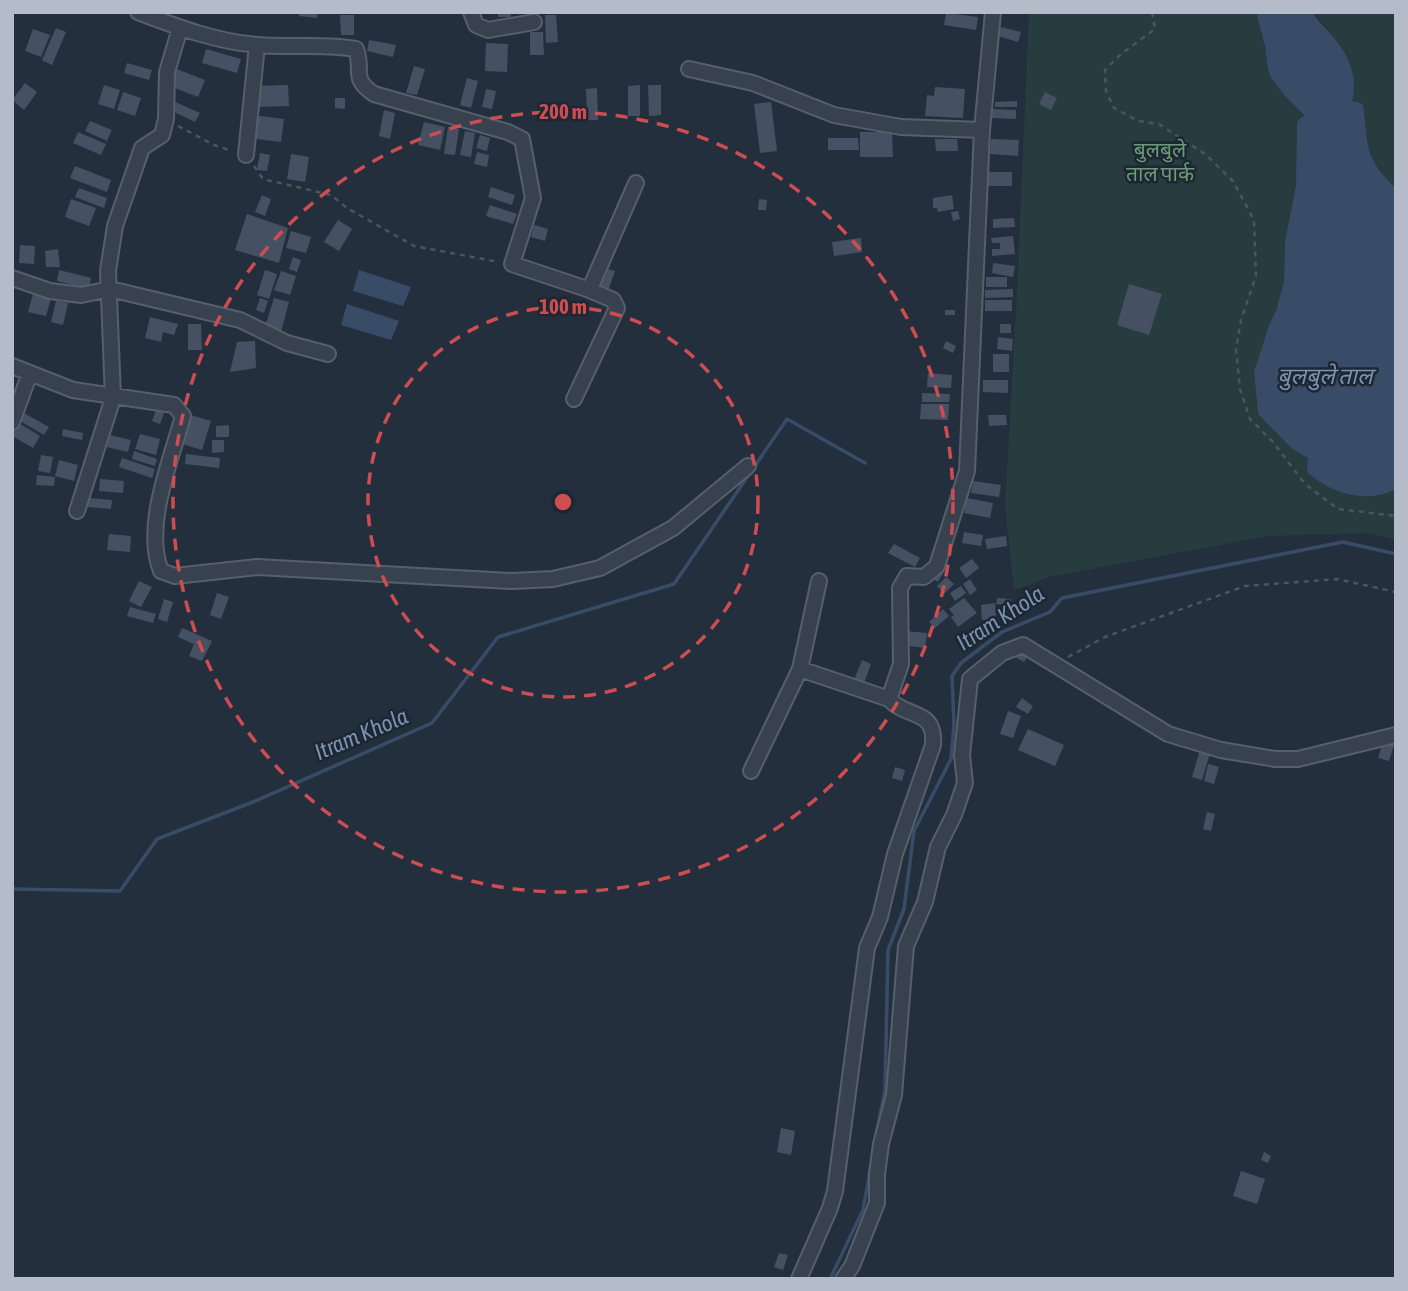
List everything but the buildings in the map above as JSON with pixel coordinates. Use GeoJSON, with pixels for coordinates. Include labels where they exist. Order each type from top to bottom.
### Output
{"type":"FeatureCollection","features":[{"type":"Feature","properties":{"kind":"street"},"geometry":{"type":"LineString","coordinates":[[138,12],[180,28],[257,45],[356,49],[358,77],[363,87],[374,94],[508,132],[522,139],[533,198],[512,264],[587,289],[613,300],[617,308],[575,399]]}},
{"type":"Feature","properties":{"kind":"street"},"geometry":{"type":"LineString","coordinates":[[471,12],[476,25],[488,30],[534,22]]}},
{"type":"Feature","properties":{"kind":"street"},"geometry":{"type":"LineString","coordinates":[[889,699],[902,652],[900,588],[907,576],[924,577],[937,566],[967,471],[982,130],[993,12]]}},
{"type":"Feature","properties":{"kind":"street"},"geometry":{"type":"LineString","coordinates":[[77,511],[113,398],[108,271],[116,226],[142,148],[162,135],[166,119],[167,72],[180,28]]}},
{"type":"Feature","properties":{"kind":"street"},"geometry":{"type":"LineString","coordinates":[[246,155],[257,45]]}},
{"type":"Feature","properties":{"kind":"street"},"geometry":{"type":"LineString","coordinates":[[689,69],[753,83],[834,115],[901,127],[982,130]]}},
{"type":"Feature","properties":{"kind":"street"},"geometry":{"type":"LineString","coordinates":[[587,289],[592,284],[636,183]]}},
{"type":"Feature","properties":{"kind":"street"},"geometry":{"type":"LineString","coordinates":[[12,278],[50,291],[81,295],[110,289],[240,320],[287,343],[327,354]]}},
{"type":"Feature","properties":{"kind":"street"},"geometry":{"type":"LineString","coordinates":[[12,366],[74,390],[113,398],[174,405],[183,416],[155,521],[156,558],[162,571],[176,576],[257,567],[512,580],[553,579],[600,568],[673,528],[748,466]]}},
{"type":"Feature","properties":{"kind":"street"},"geometry":{"type":"LineString","coordinates":[[12,422],[30,373]]}},
{"type":"Feature","properties":{"kind":"street"},"geometry":{"type":"LineString","coordinates":[[751,771],[800,669],[819,581]]}},
{"type":"Feature","properties":{"kind":"street"},"geometry":{"type":"LineString","coordinates":[[843,1279],[852,1266],[877,1203],[878,1164],[894,1095],[906,946],[925,902],[938,847],[954,815],[965,783],[962,755],[970,679],[1002,653],[1023,645],[1168,734],[1221,750],[1275,759],[1298,759],[1396,734]]}},
{"type":"Feature","properties":{"kind":"street"},"geometry":{"type":"LineString","coordinates":[[799,1279],[835,1191],[867,948],[880,917],[895,853],[933,745],[934,731],[928,722],[894,705],[889,699],[800,669]]}},
{"type":"Feature","properties":{"kind":"path"},"geometry":{"type":"LineString","coordinates":[[1152,12],[1155,29],[1104,70],[1106,91],[1114,108],[1138,121],[1158,124],[1205,153],[1233,181],[1254,220],[1256,276],[1241,320],[1236,349],[1240,389],[1250,419],[1273,442],[1305,484],[1338,509],[1396,516]]}},
{"type":"Feature","properties":{"kind":"path"},"geometry":{"type":"LineString","coordinates":[[166,119],[214,145],[246,155],[263,179],[331,195],[347,208],[414,246],[512,264]]}},
{"type":"Feature","properties":{"kind":"path"},"geometry":{"type":"LineString","coordinates":[[1056,664],[1105,637],[1245,586],[1337,579],[1396,592]]}},
{"type":"Feature","properties":{"kind":"green space","name":"बुलबुले ताल पार्क"},"geometry":{"type":"Polygon","coordinates":[[[1029,12],[1256,12],[1272,79],[1304,115],[1297,123],[1296,185],[1285,241],[1284,281],[1254,372],[1258,414],[1291,448],[1396,433],[1396,540],[1369,533],[1268,536],[1049,577],[1014,590],[1005,506],[1029,12]]]}},
{"type":"Feature","properties":{"kind":"green space"},"geometry":{"type":"Polygon","coordinates":[[[1313,12],[1396,12],[1396,188],[1372,158],[1363,104],[1352,101],[1340,44],[1313,12]]]}},
{"type":"Feature","properties":{"kind":"water","name":"बुलबुले ताल"},"geometry":{"type":"Polygon","coordinates":[[[1256,12],[1313,12],[1337,41],[1353,74],[1352,101],[1363,104],[1369,150],[1378,168],[1396,188],[1396,489],[1385,493],[1373,496],[1349,494],[1316,480],[1307,472],[1308,458],[1291,448],[1258,414],[1254,372],[1284,281],[1285,241],[1296,185],[1297,122],[1304,115],[1272,79],[1256,12]]]}},
{"type":"Feature","properties":{"kind":"water"},"geometry":{"type":"Polygon","coordinates":[[[359,270],[411,287],[403,306],[353,291],[359,270]]]}},
{"type":"Feature","properties":{"kind":"water"},"geometry":{"type":"Polygon","coordinates":[[[347,304],[399,321],[391,340],[341,325],[347,304]]]}},
{"type":"Feature","properties":{"kind":"waterway","name":"Itram Khola"},"geometry":{"type":"LineString","coordinates":[[12,889],[120,891],[157,839],[253,802],[432,723],[498,637],[674,584],[787,419],[865,463]]}},
{"type":"Feature","properties":{"kind":"waterway","name":"Itram Khola"},"geometry":{"type":"LineString","coordinates":[[876,1135],[885,1090],[888,950],[904,909],[914,831],[951,759],[954,725],[952,676],[961,663],[1002,632],[1050,612],[1062,598],[1343,542],[1396,554]]}},
{"type":"Feature","properties":{"kind":"waterway","name":"Itram Khola"},"geometry":{"type":"LineString","coordinates":[[830,1279],[863,1210],[872,1160]]}}]}
